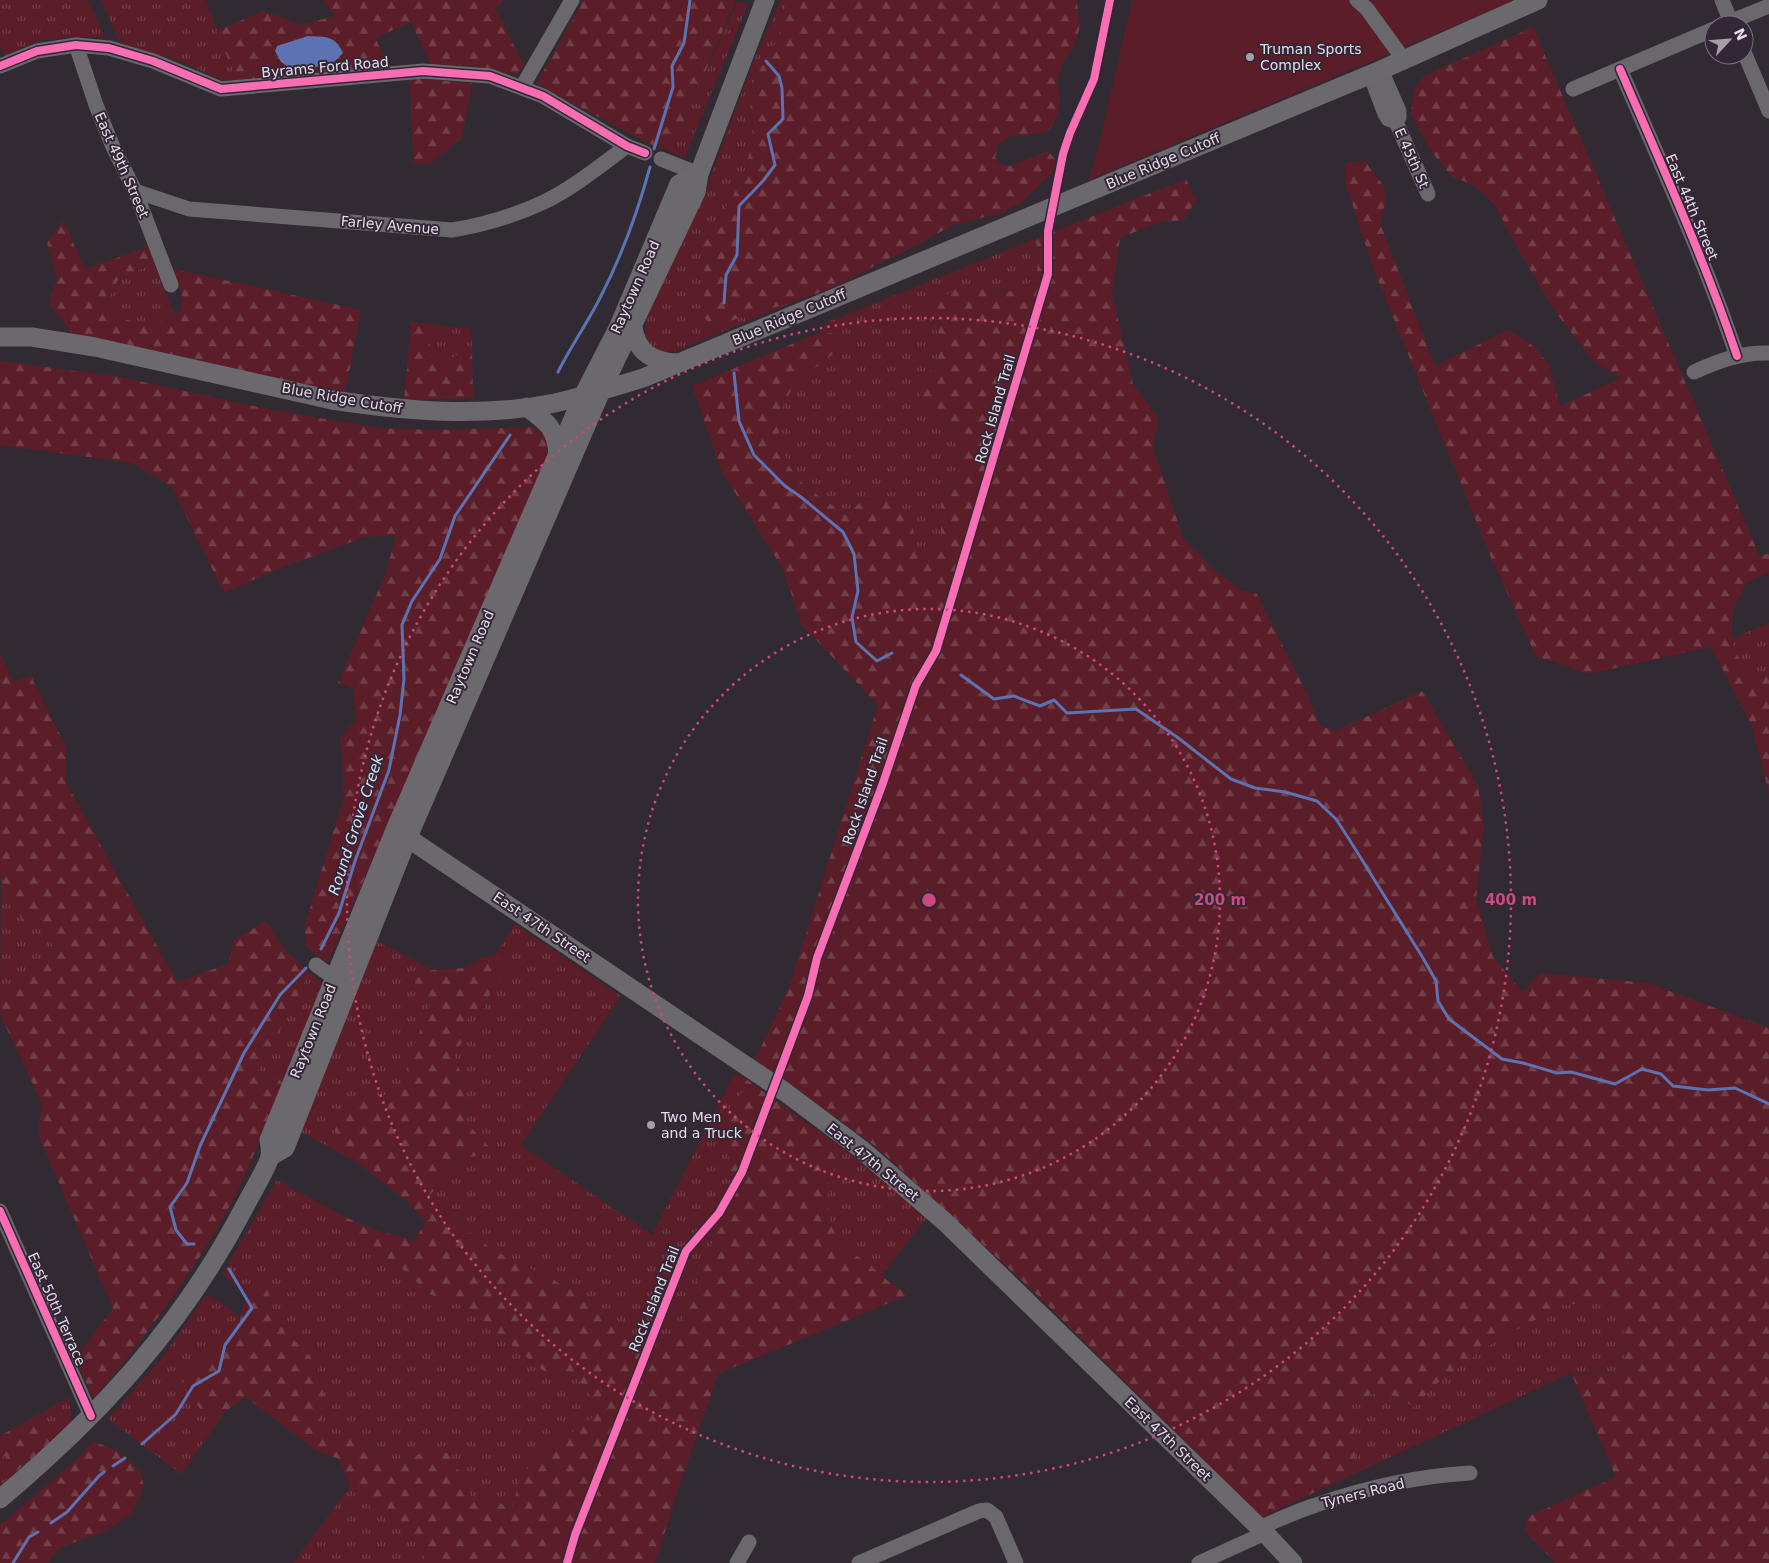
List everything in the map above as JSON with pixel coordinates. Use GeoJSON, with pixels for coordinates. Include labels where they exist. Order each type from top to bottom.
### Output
{"type":"FeatureCollection","features":[{"type":"Feature","properties":{"kind":"main road","name":"Raytown Road"},"geometry":{"type":"LineString","coordinates":[[0,1499],[46,1460],[91,1416],[135,1370],[161,1338],[203,1278],[231,1232],[270,1156],[285,1148],[342,983],[558,454],[633,327],[696,192],[699,174],[765,0]]}},
{"type":"Feature","properties":{"kind":"main road","name":"Blue Ridge Cutoff"},"geometry":{"type":"LineString","coordinates":[[0,337],[32,337],[95,347],[332,400],[370,406],[422,411],[471,412],[554,403],[592,394],[643,378],[1376,72],[1538,0]]}},
{"type":"Feature","properties":{"kind":"main road","name":"Raytown Road"},"geometry":{"type":"LineString","coordinates":[[402,833],[592,394],[680,184],[699,174]]}},
{"type":"Feature","properties":{"kind":"main road"},"geometry":{"type":"LineString","coordinates":[[633,327],[638,344],[649,356],[665,363],[677,363]]}},
{"type":"Feature","properties":{"kind":"main road"},"geometry":{"type":"LineString","coordinates":[[527,407],[542,418],[555,433],[558,454]]}},
{"type":"Feature","properties":{"kind":"main road","name":"East 47th Street"},"geometry":{"type":"LineString","coordinates":[[402,833],[785,1092],[861,1149],[945,1222],[1293,1563]]}},
{"type":"Feature","properties":{"kind":"street"},"geometry":{"type":"LineString","coordinates":[[522,87],[572,0]]}},
{"type":"Feature","properties":{"kind":"street"},"geometry":{"type":"LineString","coordinates":[[1357,0],[1367,9],[1404,60]]}},
{"type":"Feature","properties":{"kind":"street"},"geometry":{"type":"LineString","coordinates":[[1722,0],[1726,15]]}},
{"type":"Feature","properties":{"kind":"street"},"geometry":{"type":"LineString","coordinates":[[1749,15],[1769,6]]}},
{"type":"Feature","properties":{"kind":"street"},"geometry":{"type":"LineString","coordinates":[[1573,89],[1704,33]]}},
{"type":"Feature","properties":{"kind":"street","name":"Byrams Ford Road"},"geometry":{"type":"LineString","coordinates":[[0,66],[37,51],[76,45],[109,48],[153,61],[221,89],[423,70],[490,76],[543,96],[627,146],[645,153]]}},
{"type":"Feature","properties":{"kind":"street","name":"East 49th Street"},"geometry":{"type":"LineString","coordinates":[[76,45],[103,122],[135,191],[171,285]]}},
{"type":"Feature","properties":{"kind":"street"},"geometry":{"type":"LineString","coordinates":[[1750,65],[1769,111]]}},
{"type":"Feature","properties":{"kind":"street","name":"East 44th Street"},"geometry":{"type":"LineString","coordinates":[[1620,69],[1722,312],[1737,356]]}},
{"type":"Feature","properties":{"kind":"street","name":"E 45th St"},"geometry":{"type":"LineString","coordinates":[[1376,72],[1399,111],[1399,118],[1396,122],[1428,194]]}},
{"type":"Feature","properties":{"kind":"street","name":"Farley Avenue"},"geometry":{"type":"LineString","coordinates":[[135,191],[188,209],[452,230],[481,226],[545,202],[589,174],[627,146]]}},
{"type":"Feature","properties":{"kind":"street"},"geometry":{"type":"LineString","coordinates":[[661,159],[699,174]]}},
{"type":"Feature","properties":{"kind":"street"},"geometry":{"type":"LineString","coordinates":[[1694,372],[1716,362],[1737,356],[1769,353]]}},
{"type":"Feature","properties":{"kind":"street"},"geometry":{"type":"LineString","coordinates":[[316,965],[342,983]]}},
{"type":"Feature","properties":{"kind":"street","name":"East 50th Terrace"},"geometry":{"type":"LineString","coordinates":[[0,1211],[91,1416]]}},
{"type":"Feature","properties":{"kind":"street","name":"Tyners Road"},"geometry":{"type":"LineString","coordinates":[[1199,1563],[1316,1505],[1377,1488],[1437,1475],[1470,1473]]}},
{"type":"Feature","properties":{"kind":"street"},"geometry":{"type":"LineString","coordinates":[[859,1563],[979,1511],[987,1510],[996,1518],[1016,1563]]}},
{"type":"Feature","properties":{"kind":"street"},"geometry":{"type":"LineString","coordinates":[[737,1563],[749,1542]]}},
{"type":"Feature","properties":{"kind":"green space"},"geometry":{"type":"Polygon","coordinates":[[[0,0],[88,0],[105,37],[65,37],[34,42],[5,56],[0,46],[0,0]]]}},
{"type":"Feature","properties":{"kind":"green space"},"geometry":{"type":"Polygon","coordinates":[[[101,0],[205,0],[238,82],[220,79],[177,60],[120,43],[101,0]]]}},
{"type":"Feature","properties":{"kind":"green space"},"geometry":{"type":"Polygon","coordinates":[[[323,0],[504,0],[495,7],[524,66],[517,75],[467,65],[431,65],[411,22],[375,38],[391,69],[238,82],[216,31],[264,11],[300,25],[335,16],[323,0]],[[286,43],[277,46],[275,51],[305,70],[334,62],[286,43]]]}},
{"type":"Feature","properties":{"kind":"green space"},"geometry":{"type":"Polygon","coordinates":[[[584,0],[736,0],[674,145],[654,146],[536,84],[584,0]]]}},
{"type":"Feature","properties":{"kind":"green space"},"geometry":{"type":"Polygon","coordinates":[[[781,0],[787,0],[784,19],[775,44],[754,80],[750,104],[755,133],[742,180],[702,244],[705,280],[761,311],[796,301],[672,352],[654,349],[644,335],[648,315],[704,195],[753,62],[781,0]]]}},
{"type":"Feature","properties":{"kind":"green space"},"geometry":{"type":"Polygon","coordinates":[[[787,0],[1078,0],[1080,26],[1075,44],[1063,63],[1056,84],[1060,97],[1058,116],[1049,130],[1028,136],[1012,135],[998,145],[995,157],[1000,164],[1010,166],[1048,151],[1056,160],[1054,170],[1022,202],[1001,213],[953,225],[837,286],[796,301],[713,326],[703,317],[705,280],[702,244],[742,180],[755,133],[750,104],[754,80],[775,44],[784,19],[787,0]]]}},
{"type":"Feature","properties":{"kind":"green space","name":"Truman Sports Complex"},"geometry":{"type":"Polygon","coordinates":[[[1132,0],[1516,0],[1089,180],[1100,141],[1132,0]]]}},
{"type":"Feature","properties":{"kind":"green space"},"geometry":{"type":"Polygon","coordinates":[[[737,2],[748,4],[685,157],[654,146],[674,145],[737,2]]]}},
{"type":"Feature","properties":{"kind":"green space"},"geometry":{"type":"Polygon","coordinates":[[[1533,27],[1760,557],[1769,553],[1769,572],[1746,583],[1733,610],[1731,639],[1747,679],[1769,670],[1769,793],[1752,726],[1711,647],[1588,674],[1536,656],[1492,560],[1373,268],[1345,181],[1345,163],[1365,161],[1383,185],[1386,200],[1380,223],[1435,366],[1508,330],[1535,347],[1549,365],[1560,406],[1621,378],[1593,361],[1554,310],[1515,244],[1495,205],[1474,185],[1452,177],[1431,151],[1411,114],[1414,89],[1424,76],[1533,27]]]}},
{"type":"Feature","properties":{"kind":"green space"},"geometry":{"type":"Polygon","coordinates":[[[410,78],[472,83],[462,138],[430,164],[413,163],[410,78]]]}},
{"type":"Feature","properties":{"kind":"green space"},"geometry":{"type":"Polygon","coordinates":[[[1186,179],[1196,200],[1184,220],[1160,222],[1120,238],[1112,293],[1133,384],[1159,418],[1153,447],[1183,538],[1214,570],[1241,590],[1257,594],[1307,694],[1320,726],[1335,731],[1422,691],[1478,786],[1484,826],[1476,899],[1493,957],[1523,992],[1541,973],[1648,983],[1769,1028],[1769,1563],[1556,1563],[1525,1532],[1527,1517],[1616,1477],[1571,1373],[1584,1374],[1622,1371],[1625,1348],[1622,1313],[1606,1301],[1563,1305],[1487,1346],[1434,1386],[1414,1407],[1395,1396],[1381,1393],[1368,1396],[1348,1405],[1354,1426],[1355,1463],[1328,1486],[1260,1518],[1030,1288],[875,1146],[755,1060],[789,987],[878,705],[801,624],[784,571],[722,472],[692,386],[820,332],[836,334],[839,349],[800,378],[783,403],[778,437],[789,466],[805,486],[846,515],[868,496],[892,499],[913,529],[923,566],[941,540],[941,504],[960,468],[961,440],[943,419],[925,413],[917,387],[937,363],[942,338],[930,320],[932,304],[961,286],[985,282],[1003,292],[1014,291],[1036,279],[1039,254],[1035,239],[1186,179]]]}},
{"type":"Feature","properties":{"kind":"green space"},"geometry":{"type":"Polygon","coordinates":[[[63,220],[85,269],[148,247],[154,264],[119,278],[101,313],[151,326],[181,310],[182,294],[169,268],[361,310],[345,393],[72,334],[49,303],[57,278],[47,243],[63,220]]]}},
{"type":"Feature","properties":{"kind":"green space"},"geometry":{"type":"Polygon","coordinates":[[[1035,239],[1039,254],[1036,279],[1011,291],[1006,291],[985,282],[930,320],[942,338],[937,363],[917,387],[925,413],[943,419],[961,440],[960,468],[941,504],[941,540],[923,567],[913,529],[868,496],[846,515],[805,486],[789,466],[778,437],[783,403],[800,378],[821,364],[836,334],[820,332],[828,322],[1035,239]]]}},
{"type":"Feature","properties":{"kind":"green space"},"geometry":{"type":"Polygon","coordinates":[[[154,264],[174,314],[151,326],[101,313],[119,278],[154,264]]]}},
{"type":"Feature","properties":{"kind":"green space"},"geometry":{"type":"Polygon","coordinates":[[[411,322],[430,324],[430,365],[452,358],[472,347],[473,398],[404,400],[411,322]]]}},
{"type":"Feature","properties":{"kind":"green space"},"geometry":{"type":"Polygon","coordinates":[[[430,324],[471,329],[472,347],[452,358],[429,365],[430,324]]]}},
{"type":"Feature","properties":{"kind":"green space"},"geometry":{"type":"Polygon","coordinates":[[[0,361],[120,377],[267,409],[377,428],[439,430],[531,427],[541,433],[547,440],[549,445],[549,462],[327,963],[305,946],[305,925],[344,796],[340,738],[356,720],[353,688],[338,683],[386,573],[396,535],[365,537],[273,571],[224,593],[172,487],[133,463],[0,445],[0,361]]]}},
{"type":"Feature","properties":{"kind":"green space"},"geometry":{"type":"Polygon","coordinates":[[[1769,623],[1769,670],[1747,679],[1731,639],[1769,623]]]}},
{"type":"Feature","properties":{"kind":"green space"},"geometry":{"type":"Polygon","coordinates":[[[0,653],[13,681],[31,676],[66,747],[65,781],[177,982],[228,964],[234,940],[266,921],[286,951],[310,973],[258,1071],[284,1083],[232,1202],[202,1254],[168,1304],[94,1399],[75,1358],[113,1309],[38,1134],[42,1104],[0,1014],[0,990],[57,956],[44,926],[24,924],[0,875],[0,653]]]}},
{"type":"Feature","properties":{"kind":"green space"},"geometry":{"type":"Polygon","coordinates":[[[1,875],[24,924],[44,926],[57,956],[0,990],[1,875]]]}},
{"type":"Feature","properties":{"kind":"green space"},"geometry":{"type":"Polygon","coordinates":[[[515,924],[621,996],[521,1145],[652,1235],[735,1073],[746,1079],[736,1110],[719,1132],[729,1155],[732,1188],[682,1325],[664,1345],[649,1345],[623,1331],[592,1310],[579,1293],[495,1251],[426,1200],[447,1174],[468,1158],[493,1151],[465,1121],[463,1080],[454,1055],[467,1034],[468,1015],[484,1008],[494,985],[507,969],[495,955],[515,924]]]}},
{"type":"Feature","properties":{"kind":"green space"},"geometry":{"type":"Polygon","coordinates":[[[375,940],[432,970],[414,979],[419,992],[432,1001],[407,1062],[407,1080],[398,1094],[356,1098],[335,1132],[355,1161],[301,1132],[375,940]]]}},
{"type":"Feature","properties":{"kind":"green space"},"geometry":{"type":"Polygon","coordinates":[[[495,955],[508,969],[494,985],[484,1008],[468,1015],[467,1034],[454,1055],[463,1080],[465,1121],[493,1151],[468,1158],[447,1174],[426,1200],[495,1251],[579,1293],[592,1310],[623,1331],[649,1345],[664,1345],[682,1325],[732,1188],[729,1155],[719,1132],[736,1110],[746,1079],[845,1150],[828,1180],[828,1214],[839,1245],[870,1264],[881,1276],[908,1295],[718,1374],[655,1563],[426,1563],[417,1539],[368,1504],[350,1487],[339,1459],[315,1450],[246,1397],[225,1412],[203,1412],[181,1385],[202,1360],[235,1339],[247,1292],[267,1288],[275,1316],[293,1339],[317,1364],[326,1406],[315,1433],[362,1440],[389,1462],[404,1462],[428,1449],[447,1453],[466,1482],[470,1501],[494,1501],[512,1508],[521,1475],[548,1450],[592,1418],[590,1391],[573,1376],[545,1372],[460,1303],[431,1295],[397,1264],[372,1255],[337,1227],[345,1217],[373,1229],[414,1241],[426,1222],[406,1200],[355,1161],[335,1132],[338,1109],[356,1098],[398,1094],[407,1080],[407,1062],[432,1001],[418,992],[414,979],[432,970],[465,968],[482,957],[495,955]]]}},
{"type":"Feature","properties":{"kind":"green space"},"geometry":{"type":"Polygon","coordinates":[[[310,973],[321,982],[321,998],[284,1083],[258,1071],[310,973]]]}},
{"type":"Feature","properties":{"kind":"green space"},"geometry":{"type":"Polygon","coordinates":[[[845,1150],[927,1217],[881,1276],[870,1264],[839,1245],[828,1214],[828,1180],[845,1150]]]}},
{"type":"Feature","properties":{"kind":"green space"},"geometry":{"type":"Polygon","coordinates":[[[277,1180],[345,1217],[337,1226],[372,1255],[397,1264],[431,1295],[460,1303],[545,1372],[573,1376],[590,1391],[592,1418],[548,1450],[522,1475],[512,1508],[494,1501],[470,1501],[466,1482],[428,1449],[404,1462],[389,1462],[362,1440],[315,1433],[293,1339],[275,1316],[267,1289],[247,1292],[222,1274],[277,1180]]]}},
{"type":"Feature","properties":{"kind":"green space"},"geometry":{"type":"Polygon","coordinates":[[[207,1294],[240,1316],[235,1339],[202,1360],[203,1412],[225,1412],[181,1474],[108,1419],[161,1359],[207,1294]]]}},
{"type":"Feature","properties":{"kind":"green space"},"geometry":{"type":"Polygon","coordinates":[[[1606,1301],[1622,1313],[1625,1348],[1622,1371],[1571,1373],[1328,1486],[1355,1463],[1348,1405],[1368,1396],[1381,1393],[1395,1396],[1414,1407],[1434,1386],[1487,1346],[1563,1305],[1606,1301]]]}},
{"type":"Feature","properties":{"kind":"green space"},"geometry":{"type":"Polygon","coordinates":[[[68,1398],[71,1414],[70,1424],[50,1443],[39,1414],[68,1398]]]}},
{"type":"Feature","properties":{"kind":"green space"},"geometry":{"type":"Polygon","coordinates":[[[39,1414],[50,1443],[17,1471],[5,1456],[0,1458],[0,1436],[39,1414]]]}},
{"type":"Feature","properties":{"kind":"green space"},"geometry":{"type":"Polygon","coordinates":[[[94,1441],[118,1452],[140,1471],[144,1486],[132,1513],[104,1532],[59,1548],[49,1563],[0,1563],[0,1525],[72,1464],[94,1441]]]}},
{"type":"Feature","properties":{"kind":"green space"},"geometry":{"type":"Polygon","coordinates":[[[5,1456],[17,1471],[0,1486],[0,1458],[5,1456]]]}},
{"type":"Feature","properties":{"kind":"green space"},"geometry":{"type":"Polygon","coordinates":[[[350,1487],[368,1504],[417,1539],[426,1563],[293,1563],[350,1487]]]}},
{"type":"Feature","properties":{"kind":"water"},"geometry":{"type":"Polygon","coordinates":[[[308,36],[329,38],[337,43],[343,53],[334,62],[305,70],[290,68],[281,62],[275,51],[277,46],[308,36]]]}},
{"type":"Feature","properties":{"kind":"waterway","name":"Round Grove Creek"},"geometry":{"type":"LineString","coordinates":[[654,149],[673,87],[672,66],[684,43],[690,0]]}},
{"type":"Feature","properties":{"kind":"waterway"},"geometry":{"type":"LineString","coordinates":[[724,303],[726,275],[737,255],[739,206],[763,181],[775,165],[768,134],[783,119],[782,88],[779,76],[766,61]]}},
{"type":"Feature","properties":{"kind":"waterway","name":"Round Grove Creek"},"geometry":{"type":"LineString","coordinates":[[558,372],[596,306],[616,265],[635,216],[650,167]]}},
{"type":"Feature","properties":{"kind":"waterway"},"geometry":{"type":"LineString","coordinates":[[734,373],[739,421],[754,455],[785,486],[843,532],[854,554],[858,591],[852,617],[856,642],[877,661],[892,653]]}},
{"type":"Feature","properties":{"kind":"waterway","name":"Round Grove Creek"},"geometry":{"type":"LineString","coordinates":[[321,949],[339,913],[355,861],[389,770],[400,715],[404,679],[402,625],[412,601],[440,559],[455,516],[510,435]]}},
{"type":"Feature","properties":{"kind":"waterway"},"geometry":{"type":"LineString","coordinates":[[961,675],[994,699],[1014,696],[1040,706],[1054,700],[1067,713],[1136,709],[1177,737],[1231,779],[1255,788],[1285,792],[1317,801],[1336,819],[1423,958],[1436,981],[1438,1001],[1449,1019],[1502,1059],[1557,1073],[1571,1072],[1615,1084],[1642,1069],[1661,1074],[1673,1086],[1708,1090],[1735,1088],[1769,1104]]}},
{"type":"Feature","properties":{"kind":"waterway","name":"Round Grove Creek"},"geometry":{"type":"LineString","coordinates":[[194,1244],[187,1244],[176,1230],[170,1207],[187,1183],[200,1146],[244,1053],[280,995],[306,968]]}},
{"type":"Feature","properties":{"kind":"waterway","name":"Round Grove Creek"},"geometry":{"type":"LineString","coordinates":[[142,1444],[176,1414],[193,1386],[219,1371],[225,1345],[252,1308],[229,1269]]}},
{"type":"Feature","properties":{"kind":"waterway","name":"Round Grove Creek"},"geometry":{"type":"LineString","coordinates":[[113,1466],[125,1458]]}},
{"type":"Feature","properties":{"kind":"waterway","name":"Round Grove Creek"},"geometry":{"type":"LineString","coordinates":[[51,1523],[67,1512],[104,1472]]}},
{"type":"Feature","properties":{"kind":"waterway","name":"Round Grove Creek"},"geometry":{"type":"LineString","coordinates":[[13,1563],[29,1537],[38,1532]]}},
{"type":"Feature","properties":{"kind":"cycle path","name":"Rock Island Trail"},"geometry":{"type":"LineString","coordinates":[[567,1563],[575,1535],[686,1251],[719,1213],[742,1172],[808,996],[817,958],[883,783],[916,685],[936,651],[1048,274],[1048,231],[1063,154],[1070,133],[1094,79],[1110,0]]}},
{"type":"Feature","properties":{"kind":"cycle path"},"geometry":{"type":"LineString","coordinates":[[0,66],[37,51],[76,45],[109,48],[153,61],[221,89],[423,71],[490,76],[543,96],[627,146],[645,153]]}},
{"type":"Feature","properties":{"kind":"cycle path"},"geometry":{"type":"LineString","coordinates":[[1620,69],[1696,247],[1737,356]]}},
{"type":"Feature","properties":{"kind":"cycle path"},"geometry":{"type":"LineString","coordinates":[[0,1211],[91,1416]]}},
{"type":"Feature","properties":{"kind":"place","name":"Truman Sports Complex"},"geometry":{"type":"Point","coordinates":[1250,57]}},
{"type":"Feature","properties":{"kind":"place","name":"Two Men and a Truck"},"geometry":{"type":"Point","coordinates":[651,1125]}}]}
